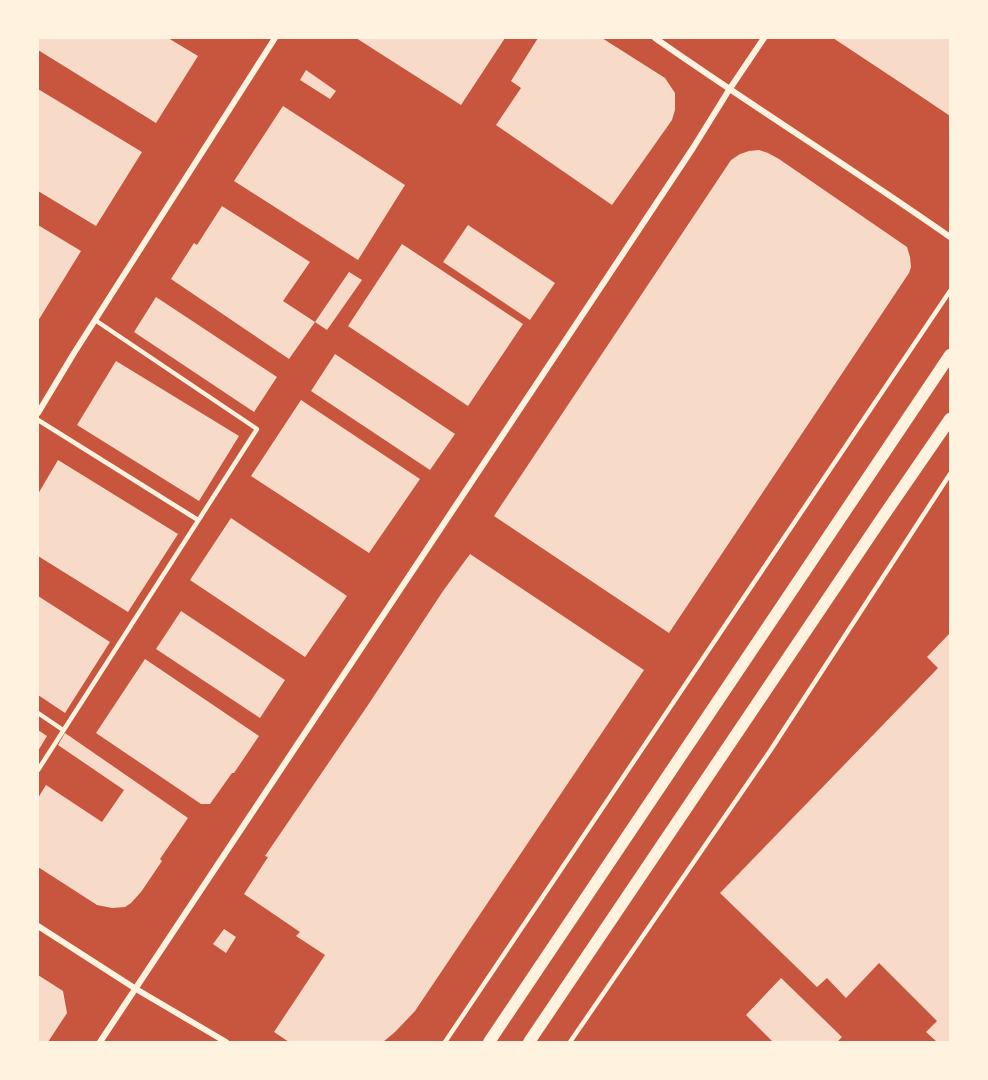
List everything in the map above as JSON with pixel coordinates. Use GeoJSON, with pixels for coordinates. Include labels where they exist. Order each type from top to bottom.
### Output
{"type":"FeatureCollection","features":[{"type":"Feature","properties":{"kind":"main road"},"geometry":{"type":"LineString","coordinates":[[489,1042],[951,354]]}},
{"type":"Feature","properties":{"kind":"main road"},"geometry":{"type":"LineString","coordinates":[[529,1042],[951,419]]}},
{"type":"Feature","properties":{"kind":"street"},"geometry":{"type":"LineString","coordinates":[[38,413],[275,38]]}},
{"type":"Feature","properties":{"kind":"street"},"geometry":{"type":"LineString","coordinates":[[655,38],[729,90],[951,237]]}},
{"type":"Feature","properties":{"kind":"street"},"geometry":{"type":"LineString","coordinates":[[100,1042],[764,38]]}},
{"type":"Feature","properties":{"kind":"street"},"geometry":{"type":"LineString","coordinates":[[38,926],[226,1042]]}},
{"type":"Feature","properties":{"kind":"lane"},"geometry":{"type":"LineString","coordinates":[[445,1042],[951,291]]}},
{"type":"Feature","properties":{"kind":"lane"},"geometry":{"type":"LineString","coordinates":[[38,770],[256,429],[95,320]]}},
{"type":"Feature","properties":{"kind":"lane"},"geometry":{"type":"LineString","coordinates":[[38,420],[198,520]]}},
{"type":"Feature","properties":{"kind":"lane"},"geometry":{"type":"LineString","coordinates":[[570,1042],[763,761],[951,474]]}},
{"type":"Feature","properties":{"kind":"lane"},"geometry":{"type":"LineString","coordinates":[[38,713],[63,730]]}},
{"type":"Feature","properties":{"kind":"building"},"geometry":{"type":"Polygon","coordinates":[[[38,38],[168,38],[198,56],[156,123],[38,50],[38,38]]]}},
{"type":"Feature","properties":{"kind":"building"},"geometry":{"type":"Polygon","coordinates":[[[356,38],[505,38],[461,105],[356,38]]]}},
{"type":"Feature","properties":{"kind":"building"},"geometry":{"type":"Polygon","coordinates":[[[538,38],[602,38],[665,78],[675,93],[675,110],[672,120],[612,205],[496,125],[521,88],[511,81],[538,38]]]}},
{"type":"Feature","properties":{"kind":"building"},"geometry":{"type":"Polygon","coordinates":[[[833,38],[950,38],[950,116],[907,87],[833,38]]]}},
{"type":"Feature","properties":{"kind":"building"},"geometry":{"type":"Polygon","coordinates":[[[306,70],[336,91],[330,99],[300,80],[306,70]]]}},
{"type":"Feature","properties":{"kind":"building"},"geometry":{"type":"Polygon","coordinates":[[[38,89],[142,152],[96,226],[38,191],[38,89]]]}},
{"type":"Feature","properties":{"kind":"building"},"geometry":{"type":"Polygon","coordinates":[[[283,106],[405,185],[358,260],[234,181],[283,106]]]}},
{"type":"Feature","properties":{"kind":"building"},"geometry":{"type":"Polygon","coordinates":[[[759,150],[779,159],[907,247],[911,267],[669,633],[494,516],[731,160],[740,154],[759,150]]]}},
{"type":"Feature","properties":{"kind":"building"},"geometry":{"type":"Polygon","coordinates":[[[222,206],[310,262],[283,301],[315,322],[289,359],[171,279],[194,243],[197,245],[222,206]]]}},
{"type":"Feature","properties":{"kind":"building"},"geometry":{"type":"Polygon","coordinates":[[[38,225],[81,251],[38,321],[38,225]]]}},
{"type":"Feature","properties":{"kind":"building"},"geometry":{"type":"Polygon","coordinates":[[[468,225],[555,283],[530,320],[443,262],[468,225]]]}},
{"type":"Feature","properties":{"kind":"building"},"geometry":{"type":"Polygon","coordinates":[[[402,244],[523,324],[468,406],[348,326],[402,244]]]}},
{"type":"Feature","properties":{"kind":"building"},"geometry":{"type":"Polygon","coordinates":[[[349,272],[362,280],[327,330],[315,322],[349,272]]]}},
{"type":"Feature","properties":{"kind":"building"},"geometry":{"type":"Polygon","coordinates":[[[156,297],[277,377],[254,412],[134,332],[156,297]]]}},
{"type":"Feature","properties":{"kind":"building"},"geometry":{"type":"Polygon","coordinates":[[[335,354],[455,434],[430,470],[311,391],[335,354]]]}},
{"type":"Feature","properties":{"kind":"building"},"geometry":{"type":"Polygon","coordinates":[[[116,361],[239,436],[199,501],[77,425],[116,361]]]}},
{"type":"Feature","properties":{"kind":"building"},"geometry":{"type":"Polygon","coordinates":[[[301,400],[420,479],[369,553],[251,476],[301,400]]]}},
{"type":"Feature","properties":{"kind":"building"},"geometry":{"type":"Polygon","coordinates":[[[58,460],[178,534],[128,612],[38,556],[38,494],[58,460]]]}},
{"type":"Feature","properties":{"kind":"building"},"geometry":{"type":"Polygon","coordinates":[[[231,518],[347,596],[305,657],[190,580],[231,518]]]}},
{"type":"Feature","properties":{"kind":"building"},"geometry":{"type":"Polygon","coordinates":[[[470,554],[644,670],[415,1011],[395,1032],[383,1042],[289,1042],[274,1032],[325,955],[296,936],[300,932],[244,894],[268,857],[265,856],[470,554]]]}},
{"type":"Feature","properties":{"kind":"building"},"geometry":{"type":"Polygon","coordinates":[[[38,596],[110,642],[65,713],[38,695],[38,596]]]}},
{"type":"Feature","properties":{"kind":"building"},"geometry":{"type":"Polygon","coordinates":[[[181,611],[285,680],[260,718],[156,649],[181,611]]]}},
{"type":"Feature","properties":{"kind":"building"},"geometry":{"type":"Polygon","coordinates":[[[950,633],[950,1042],[937,1042],[926,1032],[937,1021],[879,963],[846,998],[827,978],[817,987],[720,893],[938,668],[927,657],[950,633]]]}},
{"type":"Feature","properties":{"kind":"building"},"geometry":{"type":"Polygon","coordinates":[[[145,659],[259,736],[210,804],[201,804],[96,733],[145,659]]]}},
{"type":"Feature","properties":{"kind":"building"},"geometry":{"type":"Polygon","coordinates":[[[38,730],[47,736],[38,751],[38,730]]]}},
{"type":"Feature","properties":{"kind":"building"},"geometry":{"type":"Polygon","coordinates":[[[65,733],[188,818],[141,892],[125,907],[112,908],[97,905],[38,867],[38,798],[46,785],[102,822],[124,790],[58,745],[65,733]]]}},
{"type":"Feature","properties":{"kind":"building"},"geometry":{"type":"Polygon","coordinates":[[[224,929],[236,937],[226,953],[213,944],[224,929]]]}},
{"type":"Feature","properties":{"kind":"building"},"geometry":{"type":"Polygon","coordinates":[[[38,975],[63,991],[67,1013],[48,1042],[38,1042],[38,975]]]}},
{"type":"Feature","properties":{"kind":"building"},"geometry":{"type":"Polygon","coordinates":[[[781,978],[842,1037],[837,1042],[773,1042],[746,1015],[781,978]]]}}]}
